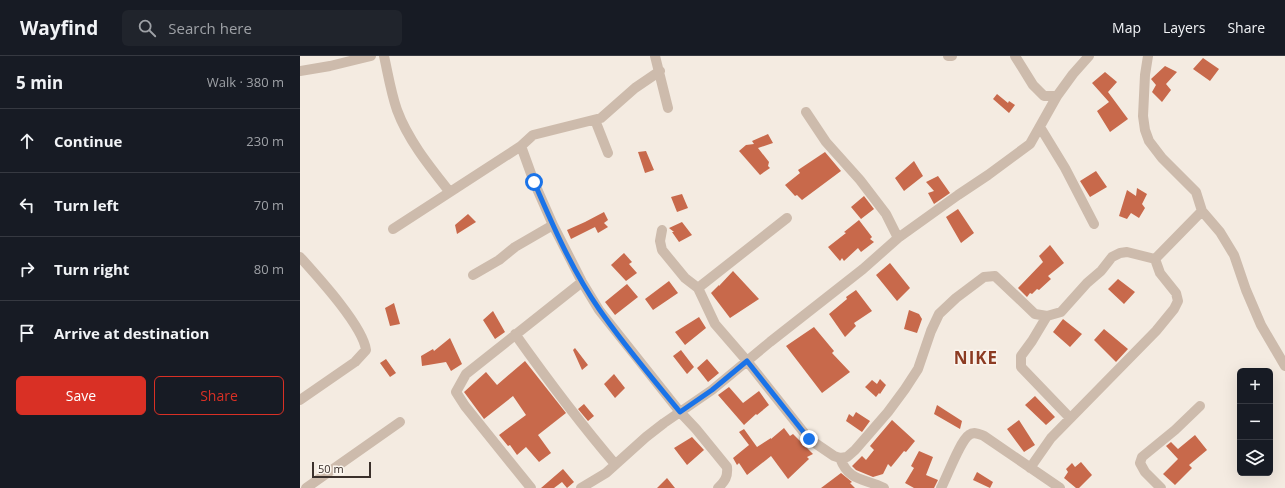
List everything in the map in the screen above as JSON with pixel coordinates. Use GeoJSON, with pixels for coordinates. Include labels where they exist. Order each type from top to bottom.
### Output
{"type":"FeatureCollection","features":[{"type":"Feature","properties":{"kind":"street"},"geometry":{"type":"LineString","coordinates":[[300,71],[330,66],[371,56]]}},
{"type":"Feature","properties":{"kind":"street"},"geometry":{"type":"LineString","coordinates":[[384,56],[397,110],[404,125],[426,160],[450,191]]}},
{"type":"Feature","properties":{"kind":"street"},"geometry":{"type":"LineString","coordinates":[[655,56],[668,108]]}},
{"type":"Feature","properties":{"kind":"street"},"geometry":{"type":"LineString","coordinates":[[1015,56],[1033,85],[1044,96],[1056,96]]}},
{"type":"Feature","properties":{"kind":"street"},"geometry":{"type":"LineString","coordinates":[[581,488],[606,473],[646,437],[712,390],[863,269],[898,238],[1030,144],[1056,96],[1089,56]]}},
{"type":"Feature","properties":{"kind":"street"},"geometry":{"type":"LineString","coordinates":[[1148,56],[1145,75],[1143,116],[1149,141],[1162,158],[1196,192],[1202,211],[1220,232],[1234,255],[1246,290],[1261,325],[1285,366]]}},
{"type":"Feature","properties":{"kind":"street"},"geometry":{"type":"LineString","coordinates":[[393,229],[521,146],[533,135],[601,118],[635,88],[660,72]]}},
{"type":"Feature","properties":{"kind":"street"},"geometry":{"type":"LineString","coordinates":[[806,112],[826,142],[860,180],[886,214],[898,238]]}},
{"type":"Feature","properties":{"kind":"street"},"geometry":{"type":"LineString","coordinates":[[595,120],[608,153]]}},
{"type":"Feature","properties":{"kind":"street"},"geometry":{"type":"LineString","coordinates":[[1040,127],[1065,168],[1094,224]]}},
{"type":"Feature","properties":{"kind":"street"},"geometry":{"type":"LineString","coordinates":[[521,146],[534,182],[553,225],[582,282],[599,310],[726,467],[728,474],[726,480],[718,488]]}},
{"type":"Feature","properties":{"kind":"street"},"geometry":{"type":"LineString","coordinates":[[1156,259],[1202,211]]}},
{"type":"Feature","properties":{"kind":"street"},"geometry":{"type":"LineString","coordinates":[[698,288],[787,218]]}},
{"type":"Feature","properties":{"kind":"street"},"geometry":{"type":"LineString","coordinates":[[472,275],[499,260],[515,247],[553,225]]}},
{"type":"Feature","properties":{"kind":"street"},"geometry":{"type":"LineString","coordinates":[[662,230],[660,241],[662,250],[685,278],[698,288],[715,324],[747,361],[809,439],[834,456],[840,458],[847,457],[855,450],[905,389],[918,369],[931,331],[939,314],[956,298],[984,277],[995,276],[1035,314],[1047,316],[1061,312],[1087,283],[1101,271],[1112,257],[1120,253],[1127,252],[1156,259]]}},
{"type":"Feature","properties":{"kind":"street"},"geometry":{"type":"LineString","coordinates":[[300,257],[338,303],[360,333],[365,342],[366,350],[355,362],[300,400]]}},
{"type":"Feature","properties":{"kind":"street"},"geometry":{"type":"LineString","coordinates":[[1030,468],[1051,438],[1156,330],[1174,309],[1178,301],[1176,292],[1160,273],[1156,259]]}},
{"type":"Feature","properties":{"kind":"street"},"geometry":{"type":"LineString","coordinates":[[531,488],[465,406],[456,392],[466,374],[582,282]]}},
{"type":"Feature","properties":{"kind":"street"},"geometry":{"type":"LineString","coordinates":[[1047,316],[1021,356],[1021,367],[1070,418]]}},
{"type":"Feature","properties":{"kind":"street"},"geometry":{"type":"LineString","coordinates":[[515,334],[548,381],[584,428],[615,464]]}},
{"type":"Feature","properties":{"kind":"street"},"geometry":{"type":"LineString","coordinates":[[1161,488],[1145,472],[1140,463],[1142,457],[1175,430],[1200,406]]}},
{"type":"Feature","properties":{"kind":"street"},"geometry":{"type":"LineString","coordinates":[[306,488],[400,422]]}},
{"type":"Feature","properties":{"kind":"street"},"geometry":{"type":"LineString","coordinates":[[941,488],[962,444],[969,435],[976,433],[984,436],[1060,488]]}},
{"type":"Feature","properties":{"kind":"street"},"geometry":{"type":"LineString","coordinates":[[840,458],[843,466],[853,477],[884,488]]}},
{"type":"Feature","properties":{"kind":"building"},"geometry":{"type":"Polygon","coordinates":[[[1203,58],[1219,69],[1210,81],[1193,69],[1203,58]]]}},
{"type":"Feature","properties":{"kind":"building"},"geometry":{"type":"Polygon","coordinates":[[[1165,66],[1177,72],[1166,84],[1171,90],[1162,102],[1152,92],[1156,85],[1151,79],[1165,66]]]}},
{"type":"Feature","properties":{"kind":"building"},"geometry":{"type":"Polygon","coordinates":[[[1105,72],[1117,82],[1108,92],[1128,119],[1110,132],[1097,111],[1109,102],[1092,83],[1105,72]]]}},
{"type":"Feature","properties":{"kind":"building"},"geometry":{"type":"Polygon","coordinates":[[[997,94],[1008,103],[1009,101],[1015,105],[1009,113],[993,99],[997,94]]]}},
{"type":"Feature","properties":{"kind":"building"},"geometry":{"type":"Polygon","coordinates":[[[768,134],[773,143],[758,148],[769,162],[768,166],[770,168],[760,175],[739,151],[746,145],[754,144],[752,141],[768,134]]]}},
{"type":"Feature","properties":{"kind":"building"},"geometry":{"type":"Polygon","coordinates":[[[646,151],[654,170],[645,173],[638,152],[646,151]]]}},
{"type":"Feature","properties":{"kind":"building"},"geometry":{"type":"Polygon","coordinates":[[[825,152],[841,171],[802,200],[797,195],[795,196],[785,185],[800,173],[798,170],[825,152]]]}},
{"type":"Feature","properties":{"kind":"building"},"geometry":{"type":"Polygon","coordinates":[[[914,161],[923,176],[904,191],[895,178],[914,161]]]}},
{"type":"Feature","properties":{"kind":"building"},"geometry":{"type":"Polygon","coordinates":[[[1096,171],[1107,187],[1090,197],[1080,181],[1096,171]]]}},
{"type":"Feature","properties":{"kind":"building"},"geometry":{"type":"Polygon","coordinates":[[[938,176],[950,193],[934,204],[928,193],[934,191],[926,182],[938,176]]]}},
{"type":"Feature","properties":{"kind":"building"},"geometry":{"type":"Polygon","coordinates":[[[1137,188],[1147,194],[1142,204],[1145,208],[1139,218],[1131,213],[1127,219],[1119,216],[1127,190],[1136,196],[1137,188]]]}},
{"type":"Feature","properties":{"kind":"building"},"geometry":{"type":"Polygon","coordinates":[[[682,194],[688,208],[677,212],[671,197],[682,194]]]}},
{"type":"Feature","properties":{"kind":"building"},"geometry":{"type":"Polygon","coordinates":[[[864,196],[874,209],[861,219],[851,207],[864,196]]]}},
{"type":"Feature","properties":{"kind":"building"},"geometry":{"type":"Polygon","coordinates":[[[958,209],[974,233],[961,243],[946,217],[958,209]]]}},
{"type":"Feature","properties":{"kind":"building"},"geometry":{"type":"Polygon","coordinates":[[[604,212],[608,220],[604,223],[608,227],[598,233],[595,227],[571,239],[567,230],[604,212]]]}},
{"type":"Feature","properties":{"kind":"building"},"geometry":{"type":"Polygon","coordinates":[[[468,214],[476,222],[457,234],[455,225],[468,214]]]}},
{"type":"Feature","properties":{"kind":"building"},"geometry":{"type":"Polygon","coordinates":[[[859,220],[872,237],[870,239],[874,242],[861,252],[858,248],[844,261],[842,258],[840,261],[828,247],[846,233],[844,232],[859,220]]]}},
{"type":"Feature","properties":{"kind":"building"},"geometry":{"type":"Polygon","coordinates":[[[682,222],[692,235],[679,242],[672,232],[674,232],[669,228],[682,222]]]}},
{"type":"Feature","properties":{"kind":"building"},"geometry":{"type":"Polygon","coordinates":[[[1050,245],[1064,263],[1048,276],[1051,279],[1039,290],[1037,289],[1032,294],[1030,293],[1027,297],[1018,288],[1043,262],[1039,256],[1050,245]]]}},
{"type":"Feature","properties":{"kind":"building"},"geometry":{"type":"Polygon","coordinates":[[[624,253],[632,262],[629,264],[637,273],[626,281],[611,265],[624,253]]]}},
{"type":"Feature","properties":{"kind":"building"},"geometry":{"type":"Polygon","coordinates":[[[890,263],[910,288],[897,301],[876,275],[890,263]]]}},
{"type":"Feature","properties":{"kind":"building"},"geometry":{"type":"Polygon","coordinates":[[[733,271],[759,299],[730,318],[711,293],[733,271]]]}},
{"type":"Feature","properties":{"kind":"building"},"geometry":{"type":"Polygon","coordinates":[[[1118,279],[1135,292],[1124,304],[1108,289],[1118,279]]]}},
{"type":"Feature","properties":{"kind":"building"},"geometry":{"type":"Polygon","coordinates":[[[669,281],[678,293],[653,310],[645,299],[669,281]]]}},
{"type":"Feature","properties":{"kind":"building"},"geometry":{"type":"Polygon","coordinates":[[[627,284],[638,297],[615,315],[605,302],[627,284]]]}},
{"type":"Feature","properties":{"kind":"building"},"geometry":{"type":"Polygon","coordinates":[[[856,290],[872,311],[854,323],[856,326],[845,337],[829,314],[847,299],[846,297],[856,290]]]}},
{"type":"Feature","properties":{"kind":"building"},"geometry":{"type":"Polygon","coordinates":[[[394,303],[400,324],[390,326],[385,308],[394,303]]]}},
{"type":"Feature","properties":{"kind":"building"},"geometry":{"type":"Polygon","coordinates":[[[909,310],[919,314],[922,319],[917,333],[904,329],[909,310]]]}},
{"type":"Feature","properties":{"kind":"building"},"geometry":{"type":"Polygon","coordinates":[[[493,311],[505,332],[495,339],[483,320],[493,311]]]}},
{"type":"Feature","properties":{"kind":"building"},"geometry":{"type":"Polygon","coordinates":[[[699,317],[706,328],[685,345],[675,332],[699,317]]]}},
{"type":"Feature","properties":{"kind":"building"},"geometry":{"type":"Polygon","coordinates":[[[1063,319],[1082,334],[1070,347],[1053,332],[1063,319]]]}},
{"type":"Feature","properties":{"kind":"building"},"geometry":{"type":"Polygon","coordinates":[[[814,327],[834,351],[832,353],[850,372],[822,393],[786,346],[814,327]]]}},
{"type":"Feature","properties":{"kind":"building"},"geometry":{"type":"Polygon","coordinates":[[[1104,329],[1128,349],[1116,362],[1094,340],[1104,329]]]}},
{"type":"Feature","properties":{"kind":"building"},"geometry":{"type":"Polygon","coordinates":[[[450,338],[462,364],[451,371],[446,362],[422,366],[421,356],[433,349],[434,351],[450,338]]]}},
{"type":"Feature","properties":{"kind":"building"},"geometry":{"type":"Polygon","coordinates":[[[575,348],[588,365],[582,370],[573,350],[575,348]]]}},
{"type":"Feature","properties":{"kind":"building"},"geometry":{"type":"Polygon","coordinates":[[[681,350],[694,367],[687,374],[673,356],[681,350]]]}},
{"type":"Feature","properties":{"kind":"building"},"geometry":{"type":"Polygon","coordinates":[[[386,359],[396,373],[390,377],[380,363],[386,359]]]}},
{"type":"Feature","properties":{"kind":"building"},"geometry":{"type":"Polygon","coordinates":[[[707,359],[719,373],[708,382],[697,368],[707,359]]]}},
{"type":"Feature","properties":{"kind":"building"},"geometry":{"type":"Polygon","coordinates":[[[525,361],[566,413],[538,435],[551,453],[539,462],[526,447],[517,455],[510,445],[508,446],[499,435],[526,415],[513,396],[484,419],[464,392],[486,372],[497,385],[525,361]]]}},
{"type":"Feature","properties":{"kind":"building"},"geometry":{"type":"Polygon","coordinates":[[[614,374],[625,388],[615,398],[604,384],[614,374]]]}},
{"type":"Feature","properties":{"kind":"building"},"geometry":{"type":"Polygon","coordinates":[[[880,379],[886,385],[876,397],[865,387],[872,380],[877,384],[880,379]]]}},
{"type":"Feature","properties":{"kind":"building"},"geometry":{"type":"Polygon","coordinates":[[[729,387],[743,403],[759,391],[769,405],[744,425],[718,395],[729,387]]]}},
{"type":"Feature","properties":{"kind":"building"},"geometry":{"type":"Polygon","coordinates":[[[1035,396],[1055,417],[1046,425],[1025,405],[1035,396]]]}},
{"type":"Feature","properties":{"kind":"building"},"geometry":{"type":"Polygon","coordinates":[[[584,404],[594,416],[588,421],[578,409],[584,404]]]}},
{"type":"Feature","properties":{"kind":"building"},"geometry":{"type":"Polygon","coordinates":[[[937,405],[962,421],[960,429],[934,414],[937,405]]]}},
{"type":"Feature","properties":{"kind":"building"},"geometry":{"type":"Polygon","coordinates":[[[856,412],[870,421],[862,432],[846,421],[849,414],[853,417],[856,412]]]}},
{"type":"Feature","properties":{"kind":"building"},"geometry":{"type":"Polygon","coordinates":[[[892,420],[915,441],[906,452],[904,451],[891,467],[888,464],[883,474],[873,477],[856,470],[852,466],[862,456],[866,460],[874,450],[870,446],[892,420]]]}},
{"type":"Feature","properties":{"kind":"building"},"geometry":{"type":"Polygon","coordinates":[[[1019,420],[1035,445],[1024,452],[1007,429],[1019,420]]]}},
{"type":"Feature","properties":{"kind":"building"},"geometry":{"type":"Polygon","coordinates":[[[784,428],[790,436],[793,434],[813,454],[807,457],[809,459],[788,479],[771,456],[747,475],[739,463],[737,465],[733,458],[749,445],[739,432],[744,429],[757,447],[771,439],[784,428]]]}},
{"type":"Feature","properties":{"kind":"building"},"geometry":{"type":"Polygon","coordinates":[[[1195,435],[1207,450],[1189,465],[1192,468],[1175,485],[1163,474],[1178,459],[1166,446],[1171,442],[1178,449],[1195,435]]]}},
{"type":"Feature","properties":{"kind":"building"},"geometry":{"type":"Polygon","coordinates":[[[692,437],[704,450],[687,465],[674,448],[692,437]]]}},
{"type":"Feature","properties":{"kind":"building"},"geometry":{"type":"Polygon","coordinates":[[[919,451],[933,457],[926,475],[938,480],[934,488],[914,488],[905,483],[914,468],[911,466],[919,451]]]}},
{"type":"Feature","properties":{"kind":"building"},"geometry":{"type":"Polygon","coordinates":[[[1081,462],[1092,475],[1079,488],[1076,488],[1064,478],[1068,472],[1066,469],[1072,463],[1075,467],[1081,462]]]}},
{"type":"Feature","properties":{"kind":"building"},"geometry":{"type":"Polygon","coordinates":[[[563,469],[574,482],[567,488],[562,482],[554,488],[541,488],[563,469]]]}},
{"type":"Feature","properties":{"kind":"building"},"geometry":{"type":"Polygon","coordinates":[[[977,472],[993,482],[990,488],[973,480],[977,472]]]}},
{"type":"Feature","properties":{"kind":"building"},"geometry":{"type":"Polygon","coordinates":[[[841,473],[852,482],[850,483],[855,488],[821,488],[841,473]]]}},
{"type":"Feature","properties":{"kind":"building"},"geometry":{"type":"Polygon","coordinates":[[[667,478],[675,488],[657,488],[667,478]]]}},
{"type":"Feature","properties":{"kind":"district","name":"NIKE"},"geometry":{"type":"Point","coordinates":[976,358]}},
{"type":"Feature","properties":{"kind":"route"},"geometry":{"type":"LineString","coordinates":[[534,182],[558,236],[582,282],[599,310],[680,412],[712,390],[747,361],[809,439]]}}]}
